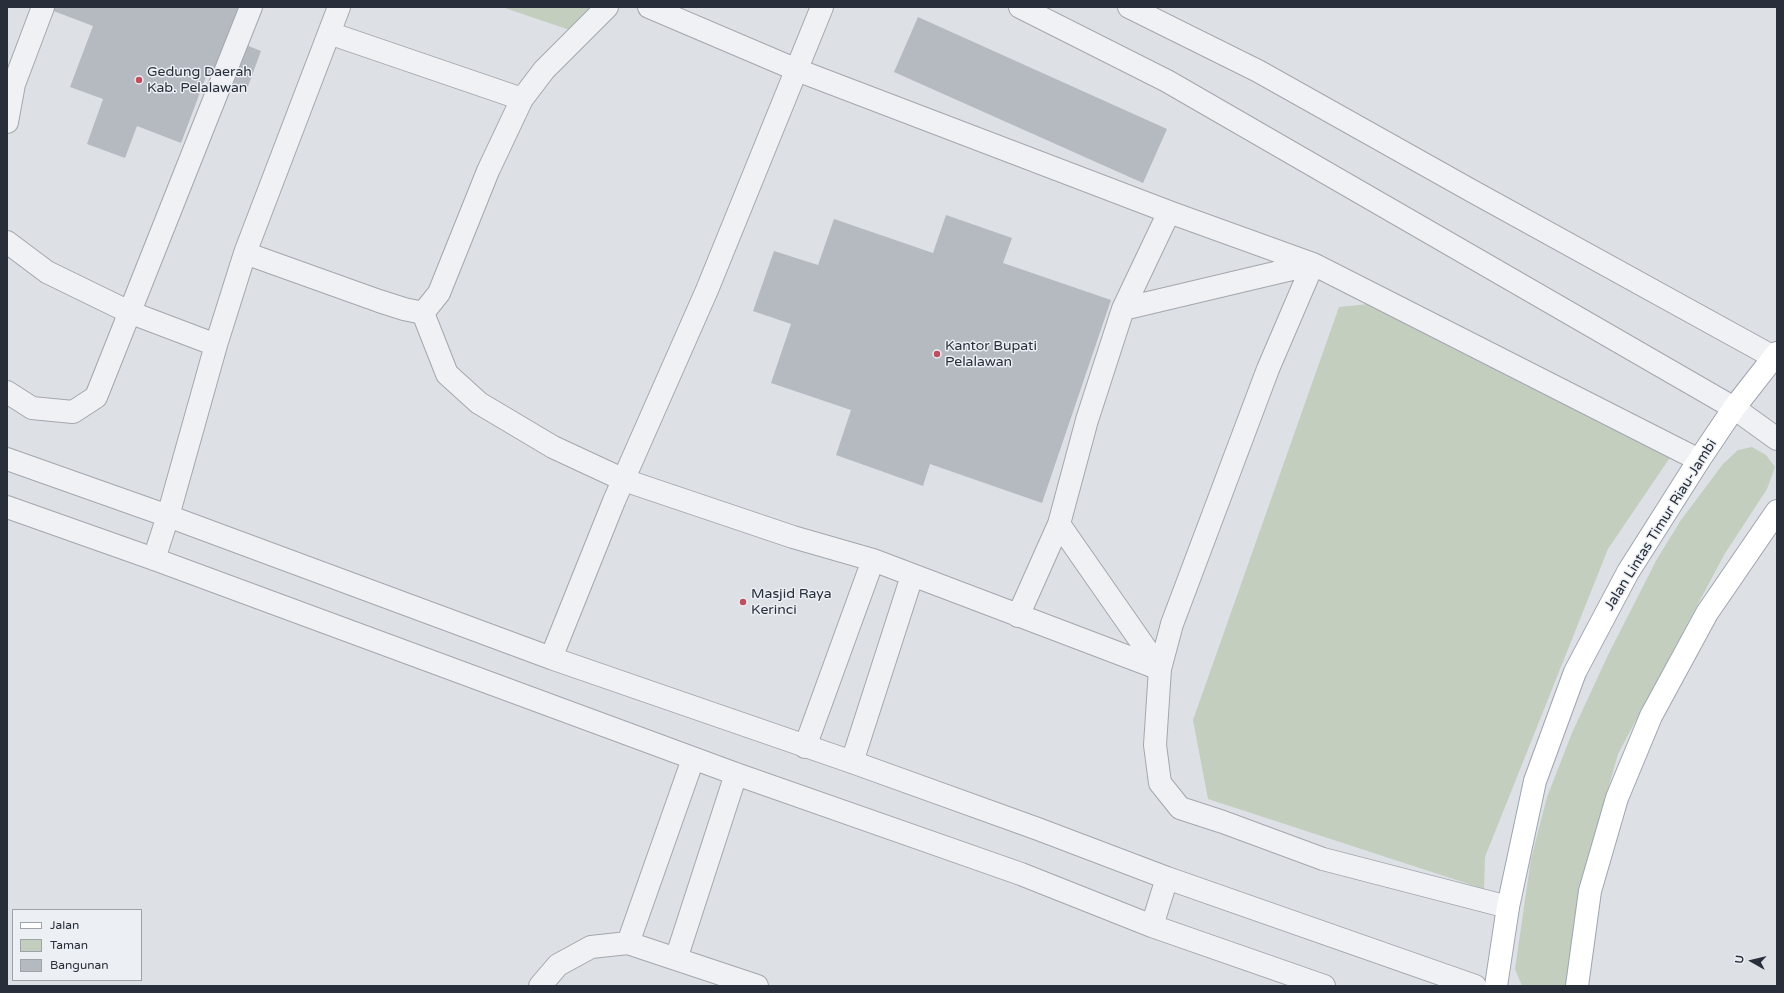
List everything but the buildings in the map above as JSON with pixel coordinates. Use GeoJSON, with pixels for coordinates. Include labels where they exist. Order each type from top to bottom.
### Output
{"type":"FeatureCollection","features":[{"type":"Feature","properties":{"kind":"main road","name":"Jalan Lintas Timur Riau-Jambi"},"geometry":{"type":"LineString","coordinates":[[1496,986],[1508,907],[1535,781],[1575,672],[1628,572],[1699,460],[1734,408],[1776,356]]}},
{"type":"Feature","properties":{"kind":"main road"},"geometry":{"type":"LineString","coordinates":[[1577,986],[1590,891],[1617,798],[1648,723],[1706,613],[1777,511]]}},
{"type":"Feature","properties":{"kind":"street"},"geometry":{"type":"LineString","coordinates":[[7,122],[14,84],[43,7]]}},
{"type":"Feature","properties":{"kind":"street"},"geometry":{"type":"LineString","coordinates":[[7,392],[32,408],[73,412],[96,397],[251,7]]}},
{"type":"Feature","properties":{"kind":"street"},"geometry":{"type":"LineString","coordinates":[[154,559],[168,516],[216,345],[245,254],[339,7]]}},
{"type":"Feature","properties":{"kind":"street"},"geometry":{"type":"LineString","coordinates":[[423,313],[438,293],[488,171],[522,99],[544,70],[607,7]]}},
{"type":"Feature","properties":{"kind":"street"},"geometry":{"type":"LineString","coordinates":[[649,7],[797,70],[1168,212],[1313,264],[1699,460]]}},
{"type":"Feature","properties":{"kind":"street"},"geometry":{"type":"LineString","coordinates":[[551,658],[624,480],[707,290],[822,7]]}},
{"type":"Feature","properties":{"kind":"street"},"geometry":{"type":"LineString","coordinates":[[1020,7],[1167,81],[1734,408],[1777,439]]}},
{"type":"Feature","properties":{"kind":"street"},"geometry":{"type":"LineString","coordinates":[[1129,7],[1258,71],[1472,191],[1776,356]]}},
{"type":"Feature","properties":{"kind":"street"},"geometry":{"type":"LineString","coordinates":[[330,33],[522,99]]}},
{"type":"Feature","properties":{"kind":"street"},"geometry":{"type":"LineString","coordinates":[[1018,616],[1060,524],[1087,420],[1123,309],[1168,212]]}},
{"type":"Feature","properties":{"kind":"street"},"geometry":{"type":"LineString","coordinates":[[7,242],[47,272],[129,312],[216,345]]}},
{"type":"Feature","properties":{"kind":"street"},"geometry":{"type":"LineString","coordinates":[[245,254],[378,301],[423,313]]}},
{"type":"Feature","properties":{"kind":"street"},"geometry":{"type":"LineString","coordinates":[[1123,309],[1313,264]]}},
{"type":"Feature","properties":{"kind":"street"},"geometry":{"type":"LineString","coordinates":[[1313,264],[1265,376],[1172,624],[1160,669],[1155,745],[1160,783],[1180,808],[1223,822],[1323,859],[1508,907]]}},
{"type":"Feature","properties":{"kind":"street"},"geometry":{"type":"LineString","coordinates":[[423,313],[447,374],[479,403],[553,447],[624,480],[793,536],[874,560],[912,576],[1160,669]]}},
{"type":"Feature","properties":{"kind":"street"},"geometry":{"type":"LineString","coordinates":[[7,459],[168,516],[551,658],[852,762],[1038,829],[1167,878],[1475,986]]}},
{"type":"Feature","properties":{"kind":"street"},"geometry":{"type":"LineString","coordinates":[[7,508],[154,559],[736,774],[1021,874],[1152,926],[1324,986]]}},
{"type":"Feature","properties":{"kind":"street"},"geometry":{"type":"LineString","coordinates":[[1060,524],[1160,669]]}},
{"type":"Feature","properties":{"kind":"street"},"geometry":{"type":"LineString","coordinates":[[805,746],[874,560]]}},
{"type":"Feature","properties":{"kind":"street"},"geometry":{"type":"LineString","coordinates":[[852,762],[912,576]]}},
{"type":"Feature","properties":{"kind":"street"},"geometry":{"type":"LineString","coordinates":[[628,943],[693,758]]}},
{"type":"Feature","properties":{"kind":"street"},"geometry":{"type":"LineString","coordinates":[[676,959],[736,774]]}},
{"type":"Feature","properties":{"kind":"street"},"geometry":{"type":"LineString","coordinates":[[1152,926],[1167,878]]}},
{"type":"Feature","properties":{"kind":"street"},"geometry":{"type":"LineString","coordinates":[[540,986],[558,964],[591,947],[628,943],[757,986]]}},
{"type":"Feature","properties":{"kind":"green space"},"geometry":{"type":"Polygon","coordinates":[[[502,7],[603,7],[593,38],[502,7]]]}},
{"type":"Feature","properties":{"kind":"green space"},"geometry":{"type":"Polygon","coordinates":[[[1369,304],[1612,429],[1671,456],[1608,549],[1485,857],[1484,889],[1208,799],[1193,720],[1339,307],[1369,304]]]}},
{"type":"Feature","properties":{"kind":"green space"},"geometry":{"type":"Polygon","coordinates":[[[1752,447],[1766,455],[1775,467],[1767,489],[1724,555],[1618,754],[1584,872],[1567,986],[1522,986],[1515,969],[1531,859],[1547,797],[1572,733],[1608,655],[1657,559],[1681,520],[1723,464],[1738,450],[1752,447]]]}},
{"type":"Feature","properties":{"kind":"place","name":"Gedung Daerah Kab. Pelalawan"},"geometry":{"type":"Point","coordinates":[139,80]}},
{"type":"Feature","properties":{"kind":"place","name":"Kantor Bupati Pelalawan"},"geometry":{"type":"Point","coordinates":[937,354]}},
{"type":"Feature","properties":{"kind":"place","name":"Masjid Raya Kerinci"},"geometry":{"type":"Point","coordinates":[743,602]}}]}
